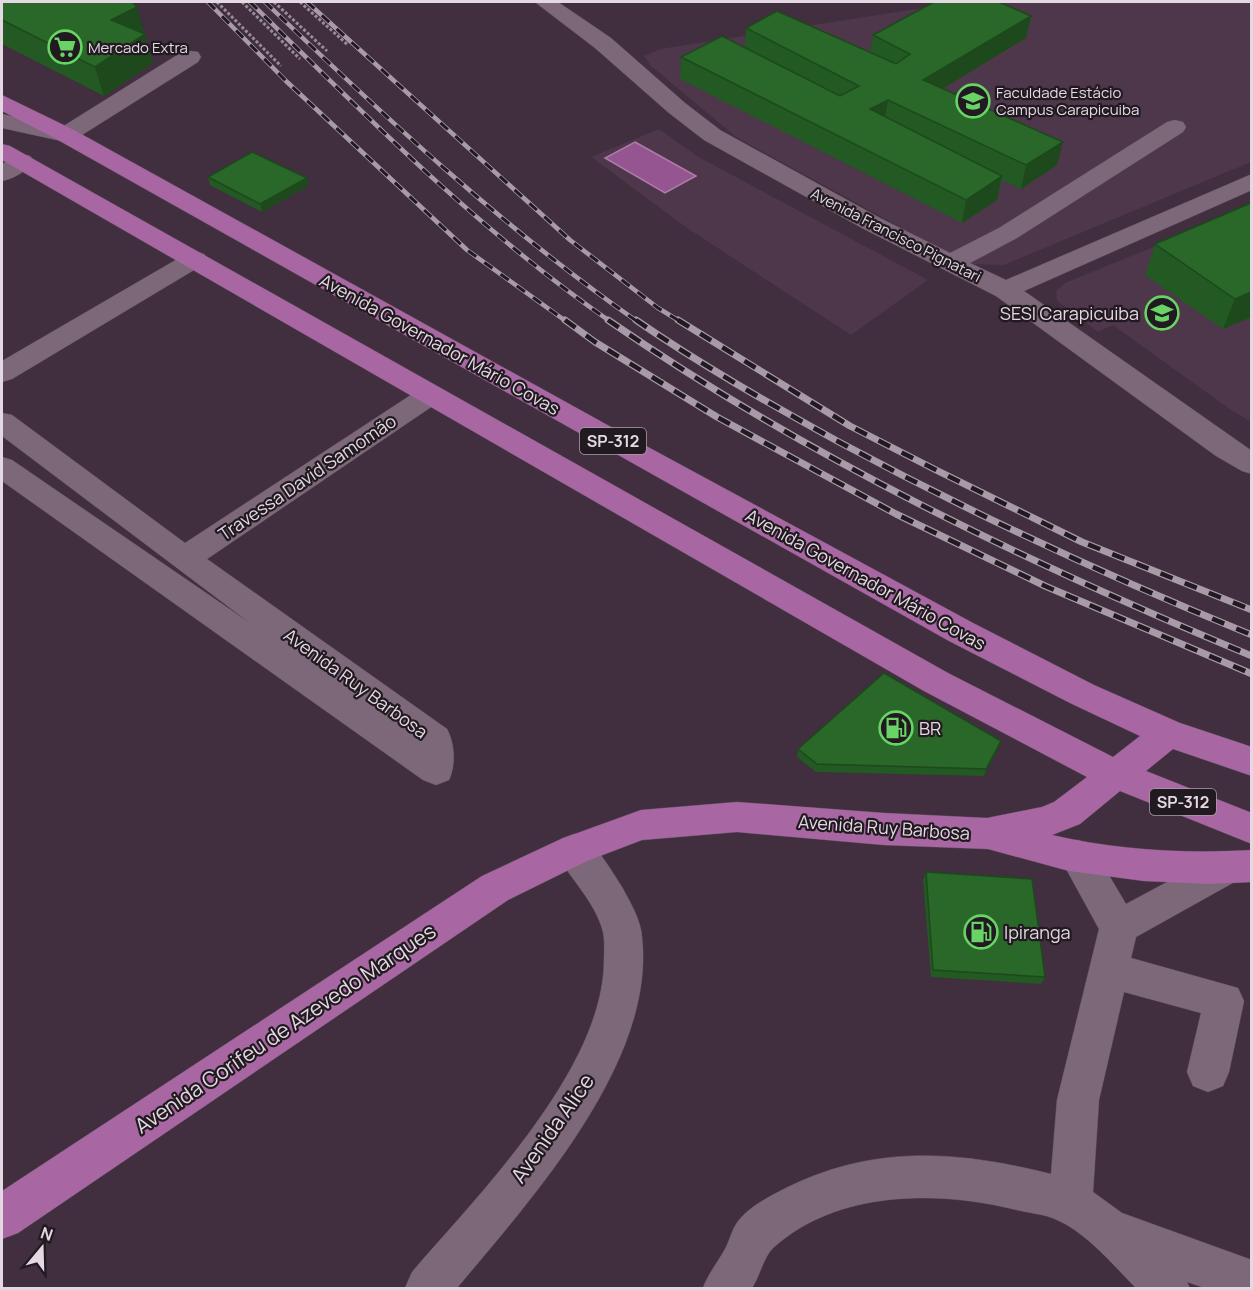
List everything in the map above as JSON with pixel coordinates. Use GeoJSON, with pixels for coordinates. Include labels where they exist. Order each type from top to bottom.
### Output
{"type":"FeatureCollection","features":[{"type":"Feature","properties":{"kind":"main road","name":"SP-312"},"geometry":{"type":"LineString","coordinates":[[2,102],[66,135]]}},
{"type":"Feature","properties":{"kind":"main road","name":"Avenida Governador Mário Covas"},"geometry":{"type":"LineString","coordinates":[[66,135],[611,440],[950,626],[1082,694],[1168,733]]}},
{"type":"Feature","properties":{"kind":"main road","name":"SP-312"},"geometry":{"type":"LineString","coordinates":[[8,162],[195,259],[936,682],[1115,774],[1251,829]]}},
{"type":"Feature","properties":{"kind":"main road","name":"SP-312"},"geometry":{"type":"LineString","coordinates":[[1168,733],[1251,762]]}},
{"type":"Feature","properties":{"kind":"main road","name":"Avenida Ruy Barbosa"},"geometry":{"type":"LineString","coordinates":[[574,850],[640,825],[737,817],[884,829],[987,834],[1045,822],[1067,813],[1168,733]]}},
{"type":"Feature","properties":{"kind":"main road"},"geometry":{"type":"LineString","coordinates":[[987,834],[1078,856],[1127,863],[1238,868]]}},
{"type":"Feature","properties":{"kind":"main road","name":"Avenida Corifeu de Azevedo Marques"},"geometry":{"type":"LineString","coordinates":[[2,1217],[495,888],[574,850]]}},
{"type":"Feature","properties":{"kind":"street","name":"Avenida Francisco Pignatari"},"geometry":{"type":"LineString","coordinates":[[545,2],[603,43],[677,108],[712,135],[871,223],[1005,290],[1226,449],[1251,464]]}},
{"type":"Feature","properties":{"kind":"street"},"geometry":{"type":"LineString","coordinates":[[2,121],[66,135],[190,57]]}},
{"type":"Feature","properties":{"kind":"street"},"geometry":{"type":"LineString","coordinates":[[950,263],[1008,233],[1175,127]]}},
{"type":"Feature","properties":{"kind":"street"},"geometry":{"type":"LineString","coordinates":[[1005,290],[1251,180]]}},
{"type":"Feature","properties":{"kind":"street"},"geometry":{"type":"LineString","coordinates":[[2,373],[195,259]]}},
{"type":"Feature","properties":{"kind":"street","name":"Travessa David Samomão"},"geometry":{"type":"LineString","coordinates":[[184,560],[430,395]]}},
{"type":"Feature","properties":{"kind":"street","name":"Avenida Ruy Barbosa"},"geometry":{"type":"LineString","coordinates":[[2,422],[184,560],[435,739],[436,770],[2,467]]}},
{"type":"Feature","properties":{"kind":"street","name":"Avenida Alice"},"geometry":{"type":"LineString","coordinates":[[428,1288],[541,1149],[586,1083],[611,1028],[622,992],[626,960],[622,934],[613,904],[574,850]]}},
{"type":"Feature","properties":{"kind":"street"},"geometry":{"type":"LineString","coordinates":[[1070,1203],[1078,1100],[1119,927],[1078,856]]}},
{"type":"Feature","properties":{"kind":"street"},"geometry":{"type":"LineString","coordinates":[[1119,927],[1238,868]]}},
{"type":"Feature","properties":{"kind":"street"},"geometry":{"type":"LineString","coordinates":[[1110,970],[1224,1001],[1208,1071]]}},
{"type":"Feature","properties":{"kind":"street"},"geometry":{"type":"LineString","coordinates":[[726,1288],[740,1267],[755,1235],[790,1209],[834,1190],[905,1178],[971,1178],[1001,1182],[1070,1203],[1111,1231],[1167,1288]]}},
{"type":"Feature","properties":{"kind":"street"},"geometry":{"type":"LineString","coordinates":[[1111,1231],[1251,1282]]}},
{"type":"Feature","properties":{"kind":"path"},"geometry":{"type":"LineString","coordinates":[[217,2],[281,66]]}},
{"type":"Feature","properties":{"kind":"path"},"geometry":{"type":"LineString","coordinates":[[242,2],[300,58]]}},
{"type":"Feature","properties":{"kind":"path"},"geometry":{"type":"LineString","coordinates":[[274,2],[327,51]]}},
{"type":"Feature","properties":{"kind":"path"},"geometry":{"type":"LineString","coordinates":[[300,2],[348,45]]}},
{"type":"Feature","properties":{"kind":"shaded area","name":"Faculdade Estácio Campus Carapicuiba"},"geometry":{"type":"Polygon","coordinates":[[[961,2],[1251,2],[1251,162],[1004,265],[967,264],[736,137],[651,66],[644,56],[660,49],[961,2]]]}},
{"type":"Feature","properties":{"kind":"shaded area"},"geometry":{"type":"Polygon","coordinates":[[[659,129],[697,156],[928,280],[851,335],[687,228],[591,157],[659,129]]]}},
{"type":"Feature","properties":{"kind":"shaded area"},"geometry":{"type":"Polygon","coordinates":[[[635,142],[696,176],[665,193],[605,158],[635,142]]]}},
{"type":"Feature","properties":{"kind":"shaded area","name":"SESI Carapicuiba"},"geometry":{"type":"Polygon","coordinates":[[[1251,207],[1251,422],[1113,325],[1098,332],[1057,301],[1056,291],[1065,283],[1251,207]]]}},
{"type":"Feature","properties":{"kind":"building"},"geometry":{"type":"Polygon","coordinates":[[[2,2],[132,2],[137,7],[111,20],[145,34],[95,67],[2,20],[2,2]]]}},
{"type":"Feature","properties":{"kind":"building"},"geometry":{"type":"Polygon","coordinates":[[[934,2],[999,2],[1031,16],[923,80],[1063,142],[1026,165],[888,100],[870,109],[1002,176],[966,200],[681,57],[722,36],[840,96],[859,86],[746,28],[777,11],[896,64],[910,54],[873,35],[934,2]]]}},
{"type":"Feature","properties":{"kind":"building"},"geometry":{"type":"Polygon","coordinates":[[[252,152],[307,178],[260,204],[208,177],[252,152]]]}},
{"type":"Feature","properties":{"kind":"building"},"geometry":{"type":"Polygon","coordinates":[[[1251,203],[1251,292],[1235,299],[1155,244],[1251,203]]]}},
{"type":"Feature","properties":{"kind":"building","name":"BR"},"geometry":{"type":"Polygon","coordinates":[[[884,673],[1001,741],[986,769],[817,764],[798,749],[884,673]]]}},
{"type":"Feature","properties":{"kind":"building","name":"Ipiranga"},"geometry":{"type":"Polygon","coordinates":[[[926,872],[1032,879],[1045,977],[933,970],[926,872]]]}},
{"type":"Feature","properties":{"kind":"railway"},"geometry":{"type":"LineString","coordinates":[[208,2],[286,81],[467,250],[567,322]]}},
{"type":"Feature","properties":{"kind":"railway"},"geometry":{"type":"LineString","coordinates":[[250,2],[380,129],[469,210],[515,249],[611,322]]}},
{"type":"Feature","properties":{"kind":"railway"},"geometry":{"type":"LineString","coordinates":[[265,2],[354,87],[492,210],[588,286],[638,322]]}},
{"type":"Feature","properties":{"kind":"railway"},"geometry":{"type":"LineString","coordinates":[[307,2],[570,240],[658,308],[681,322]]}},
{"type":"Feature","properties":{"kind":"railway"},"geometry":{"type":"LineString","coordinates":[[565,320],[595,342],[717,417],[896,514],[1045,586],[1252,674]]}},
{"type":"Feature","properties":{"kind":"railway"},"geometry":{"type":"LineString","coordinates":[[636,320],[736,384],[889,469],[1043,544],[1252,635]]}},
{"type":"Feature","properties":{"kind":"railway"},"geometry":{"type":"LineString","coordinates":[[678,320],[850,426],[936,470],[1082,542],[1252,610]]}},
{"type":"Feature","properties":{"kind":"railway"},"geometry":{"type":"LineString","coordinates":[[611,322],[762,418],[921,505],[1085,584],[1252,656]]}},
{"type":"Feature","properties":{"kind":"place","name":"Mercado Extra"},"geometry":{"type":"Point","coordinates":[65,47]}},
{"type":"Feature","properties":{"kind":"place","name":"Faculdade Estácio Campus Carapicuiba"},"geometry":{"type":"Point","coordinates":[973,101]}},
{"type":"Feature","properties":{"kind":"place","name":"SESI Carapicuiba"},"geometry":{"type":"Point","coordinates":[1162,313]}},
{"type":"Feature","properties":{"kind":"place","name":"BR"},"geometry":{"type":"Point","coordinates":[896,728]}},
{"type":"Feature","properties":{"kind":"place","name":"Ipiranga"},"geometry":{"type":"Point","coordinates":[981,932]}}]}
